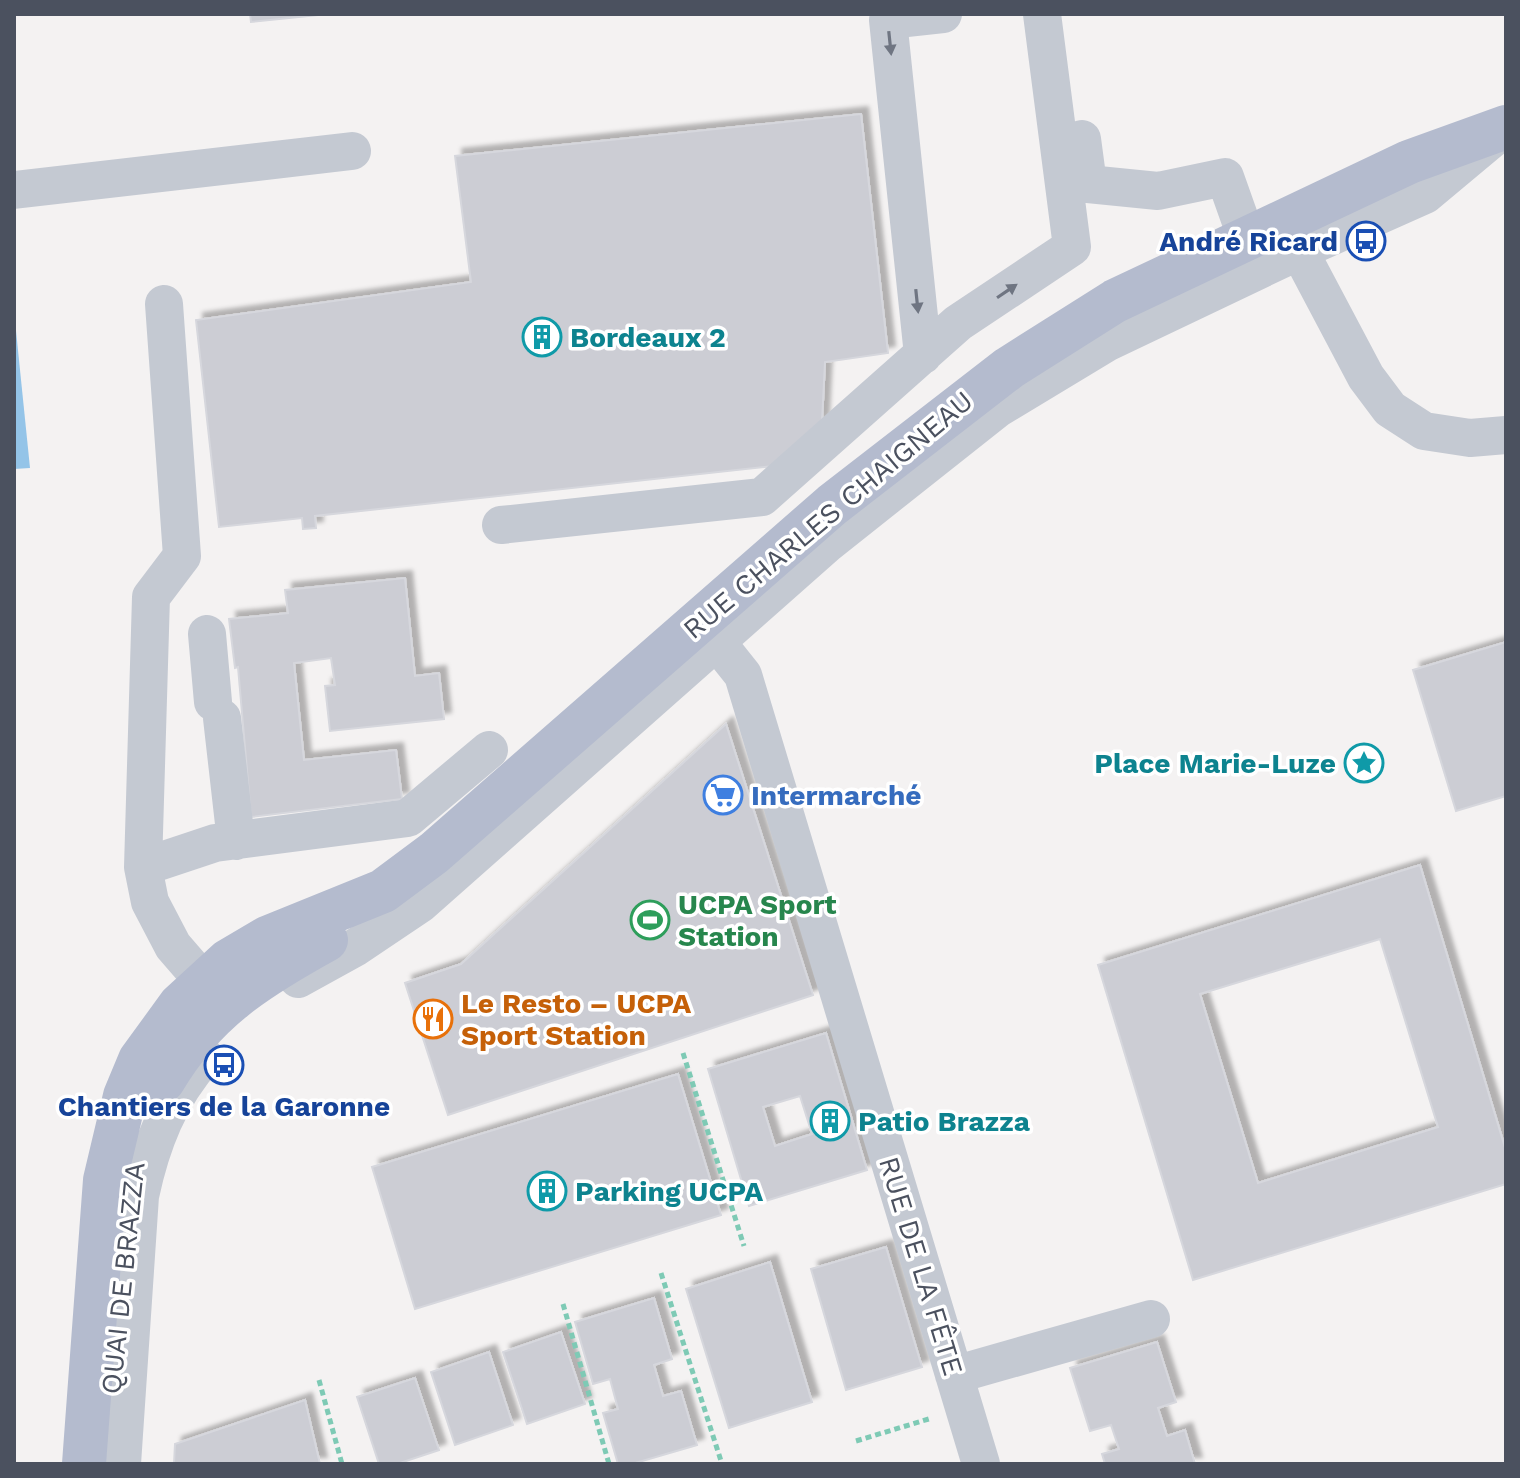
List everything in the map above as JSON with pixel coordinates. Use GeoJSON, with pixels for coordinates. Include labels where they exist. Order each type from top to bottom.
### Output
{"type":"FeatureCollection","features":[{"type":"Feature","properties":{"kind":"main road","name":"RUE CHARLES CHAIGNEAU"},"geometry":{"type":"LineString","coordinates":[[206,987],[228,961],[267,938],[383,891],[708,632],[935,443],[1024,378],[1114,322],[1296,245],[1419,183],[1506,127]]}},
{"type":"Feature","properties":{"kind":"main road","name":"RUE CHARLES CHAIGNEAU"},"geometry":{"type":"LineString","coordinates":[[708,632],[832,505],[1009,368],[1115,301],[1409,162],[1506,127]]}},
{"type":"Feature","properties":{"kind":"main road","name":"QUAI DE BRAZZA"},"geometry":{"type":"LineString","coordinates":[[84,1464],[105,1180],[112,1142],[125,1096],[140,1060],[180,1005],[206,987]]}},
{"type":"Feature","properties":{"kind":"main road","name":"QUAI DE BRAZZA"},"geometry":{"type":"LineString","coordinates":[[106,1464],[123,1222],[129,1182],[148,1107],[190,1041],[206,987]]}},
{"type":"Feature","properties":{"kind":"street"},"geometry":{"type":"LineString","coordinates":[[923,355],[888,20],[943,14]]}},
{"type":"Feature","properties":{"kind":"street"},"geometry":{"type":"LineString","coordinates":[[501,525],[762,497],[958,323],[1072,247],[1044,14]]}},
{"type":"Feature","properties":{"kind":"street"},"geometry":{"type":"LineString","coordinates":[[1044,14],[1079,111],[1088,184],[1158,191],[1225,177],[1242,225]]}},
{"type":"Feature","properties":{"kind":"street"},"geometry":{"type":"LineString","coordinates":[[73,1464],[80,1335],[98,1138],[110,1094],[128,1052],[151,1018],[206,987],[219,949],[260,924],[381,876],[419,850],[822,496],[927,409],[1002,353],[1061,315],[1124,280],[1403,150],[1506,127]]}},
{"type":"Feature","properties":{"kind":"street"},"geometry":{"type":"LineString","coordinates":[[14,190],[352,151]]}},
{"type":"Feature","properties":{"kind":"street"},"geometry":{"type":"LineString","coordinates":[[1296,245],[1366,377],[1390,409],[1424,431],[1470,438],[1506,435]]}},
{"type":"Feature","properties":{"kind":"street"},"geometry":{"type":"LineString","coordinates":[[164,304],[182,556],[151,597],[143,867],[150,902],[173,946],[206,987]]}},
{"type":"Feature","properties":{"kind":"street"},"geometry":{"type":"LineString","coordinates":[[122,1464],[140,1196],[149,1157],[168,1110],[195,1068],[246,1014],[292,982],[356,947],[420,904],[708,632]]}},
{"type":"Feature","properties":{"kind":"street","name":"RUE DE LA FÊTE"},"geometry":{"type":"LineString","coordinates":[[708,632],[743,675],[981,1464]]}},
{"type":"Feature","properties":{"kind":"street"},"geometry":{"type":"LineString","coordinates":[[148,671],[213,680],[236,841]]}},
{"type":"Feature","properties":{"kind":"street"},"geometry":{"type":"LineString","coordinates":[[143,867],[215,843],[408,818],[489,750]]}},
{"type":"Feature","properties":{"kind":"street"},"geometry":{"type":"LineString","coordinates":[[959,1392],[1151,1319]]}},
{"type":"Feature","properties":{"kind":"path"},"geometry":{"type":"LineString","coordinates":[[683,1053],[744,1246]]}},
{"type":"Feature","properties":{"kind":"path"},"geometry":{"type":"LineString","coordinates":[[661,1273],[722,1464]]}},
{"type":"Feature","properties":{"kind":"path"},"geometry":{"type":"LineString","coordinates":[[563,1304],[609,1464]]}},
{"type":"Feature","properties":{"kind":"path"},"geometry":{"type":"LineString","coordinates":[[319,1380],[342,1464]]}},
{"type":"Feature","properties":{"kind":"path"},"geometry":{"type":"LineString","coordinates":[[856,1441],[959,1392]]}},
{"type":"Feature","properties":{"kind":"water"},"geometry":{"type":"Polygon","coordinates":[[[14,311],[30,468],[14,469],[14,311]]]}},
{"type":"Feature","properties":{"kind":"building"},"geometry":{"type":"Polygon","coordinates":[[[250,14],[328,14],[251,22],[250,14]]]}},
{"type":"Feature","properties":{"kind":"building","name":"Bordeaux 2"},"geometry":{"type":"Polygon","coordinates":[[[861,114],[888,353],[825,362],[822,421],[774,466],[315,516],[316,528],[303,529],[302,518],[219,527],[196,320],[471,282],[455,156],[861,114]]]}},
{"type":"Feature","properties":{"kind":"building"},"geometry":{"type":"Polygon","coordinates":[[[405,578],[415,676],[439,673],[444,719],[330,731],[325,686],[335,685],[331,658],[294,663],[304,760],[396,750],[402,799],[251,817],[238,667],[235,668],[229,619],[288,613],[285,590],[405,578]]]}},
{"type":"Feature","properties":{"kind":"building"},"geometry":{"type":"Polygon","coordinates":[[[1506,642],[1506,796],[1456,811],[1413,670],[1506,642]]]}},
{"type":"Feature","properties":{"kind":"building","name":"UCPA Sport Station"},"geometry":{"type":"Polygon","coordinates":[[[726,724],[813,995],[448,1115],[405,983],[461,964],[726,724]]]}},
{"type":"Feature","properties":{"kind":"building"},"geometry":{"type":"Polygon","coordinates":[[[1420,865],[1506,1151],[1506,1184],[1193,1280],[1098,965],[1420,865]],[[1380,939],[1200,994],[1258,1183],[1438,1127],[1380,939]]]}},
{"type":"Feature","properties":{"kind":"building","name":"Patio Brazza"},"geometry":{"type":"Polygon","coordinates":[[[826,1033],[867,1170],[749,1206],[708,1069],[826,1033]],[[800,1096],[763,1107],[775,1146],[812,1134],[800,1096]]]}},
{"type":"Feature","properties":{"kind":"building","name":"Parking UCPA"},"geometry":{"type":"Polygon","coordinates":[[[678,1074],[721,1215],[415,1309],[372,1167],[678,1074]]]}},
{"type":"Feature","properties":{"kind":"building"},"geometry":{"type":"Polygon","coordinates":[[[886,1247],[922,1367],[846,1390],[811,1269],[886,1247]]]}},
{"type":"Feature","properties":{"kind":"building"},"geometry":{"type":"Polygon","coordinates":[[[770,1262],[812,1402],[729,1428],[686,1289],[770,1262]]]}},
{"type":"Feature","properties":{"kind":"building"},"geometry":{"type":"Polygon","coordinates":[[[654,1298],[672,1359],[654,1365],[663,1396],[681,1391],[697,1445],[632,1464],[618,1464],[603,1413],[618,1409],[610,1379],[593,1384],[575,1322],[654,1298]]]}},
{"type":"Feature","properties":{"kind":"building"},"geometry":{"type":"Polygon","coordinates":[[[561,1332],[585,1404],[527,1424],[503,1352],[561,1332]]]}},
{"type":"Feature","properties":{"kind":"building"},"geometry":{"type":"Polygon","coordinates":[[[1157,1342],[1176,1402],[1158,1408],[1167,1436],[1185,1430],[1195,1464],[1105,1464],[1102,1454],[1119,1449],[1111,1425],[1090,1431],[1070,1368],[1157,1342]]]}},
{"type":"Feature","properties":{"kind":"building"},"geometry":{"type":"Polygon","coordinates":[[[489,1352],[513,1425],[455,1445],[431,1372],[489,1352]]]}},
{"type":"Feature","properties":{"kind":"building"},"geometry":{"type":"Polygon","coordinates":[[[415,1378],[439,1450],[397,1464],[379,1464],[357,1397],[415,1378]]]}},
{"type":"Feature","properties":{"kind":"building"},"geometry":{"type":"Polygon","coordinates":[[[305,1400],[320,1464],[174,1464],[175,1444],[305,1400]]]}},
{"type":"Feature","properties":{"kind":"place","name":"André Ricard"},"geometry":{"type":"Point","coordinates":[1366,241]}},
{"type":"Feature","properties":{"kind":"place","name":"Bordeaux 2"},"geometry":{"type":"Point","coordinates":[542,337]}},
{"type":"Feature","properties":{"kind":"place","name":"Place Marie-Luze"},"geometry":{"type":"Point","coordinates":[1364,763]}},
{"type":"Feature","properties":{"kind":"place","name":"Intermarché"},"geometry":{"type":"Point","coordinates":[723,795]}},
{"type":"Feature","properties":{"kind":"place","name":"UCPA Sport Station"},"geometry":{"type":"Point","coordinates":[650,920]}},
{"type":"Feature","properties":{"kind":"place","name":"Le Resto – UCPA Sport Station"},"geometry":{"type":"Point","coordinates":[433,1019]}},
{"type":"Feature","properties":{"kind":"place","name":"Chantiers de la Garonne"},"geometry":{"type":"Point","coordinates":[224,1065]}},
{"type":"Feature","properties":{"kind":"place","name":"Patio Brazza"},"geometry":{"type":"Point","coordinates":[830,1121]}},
{"type":"Feature","properties":{"kind":"place","name":"Parking UCPA"},"geometry":{"type":"Point","coordinates":[547,1191]}}]}
